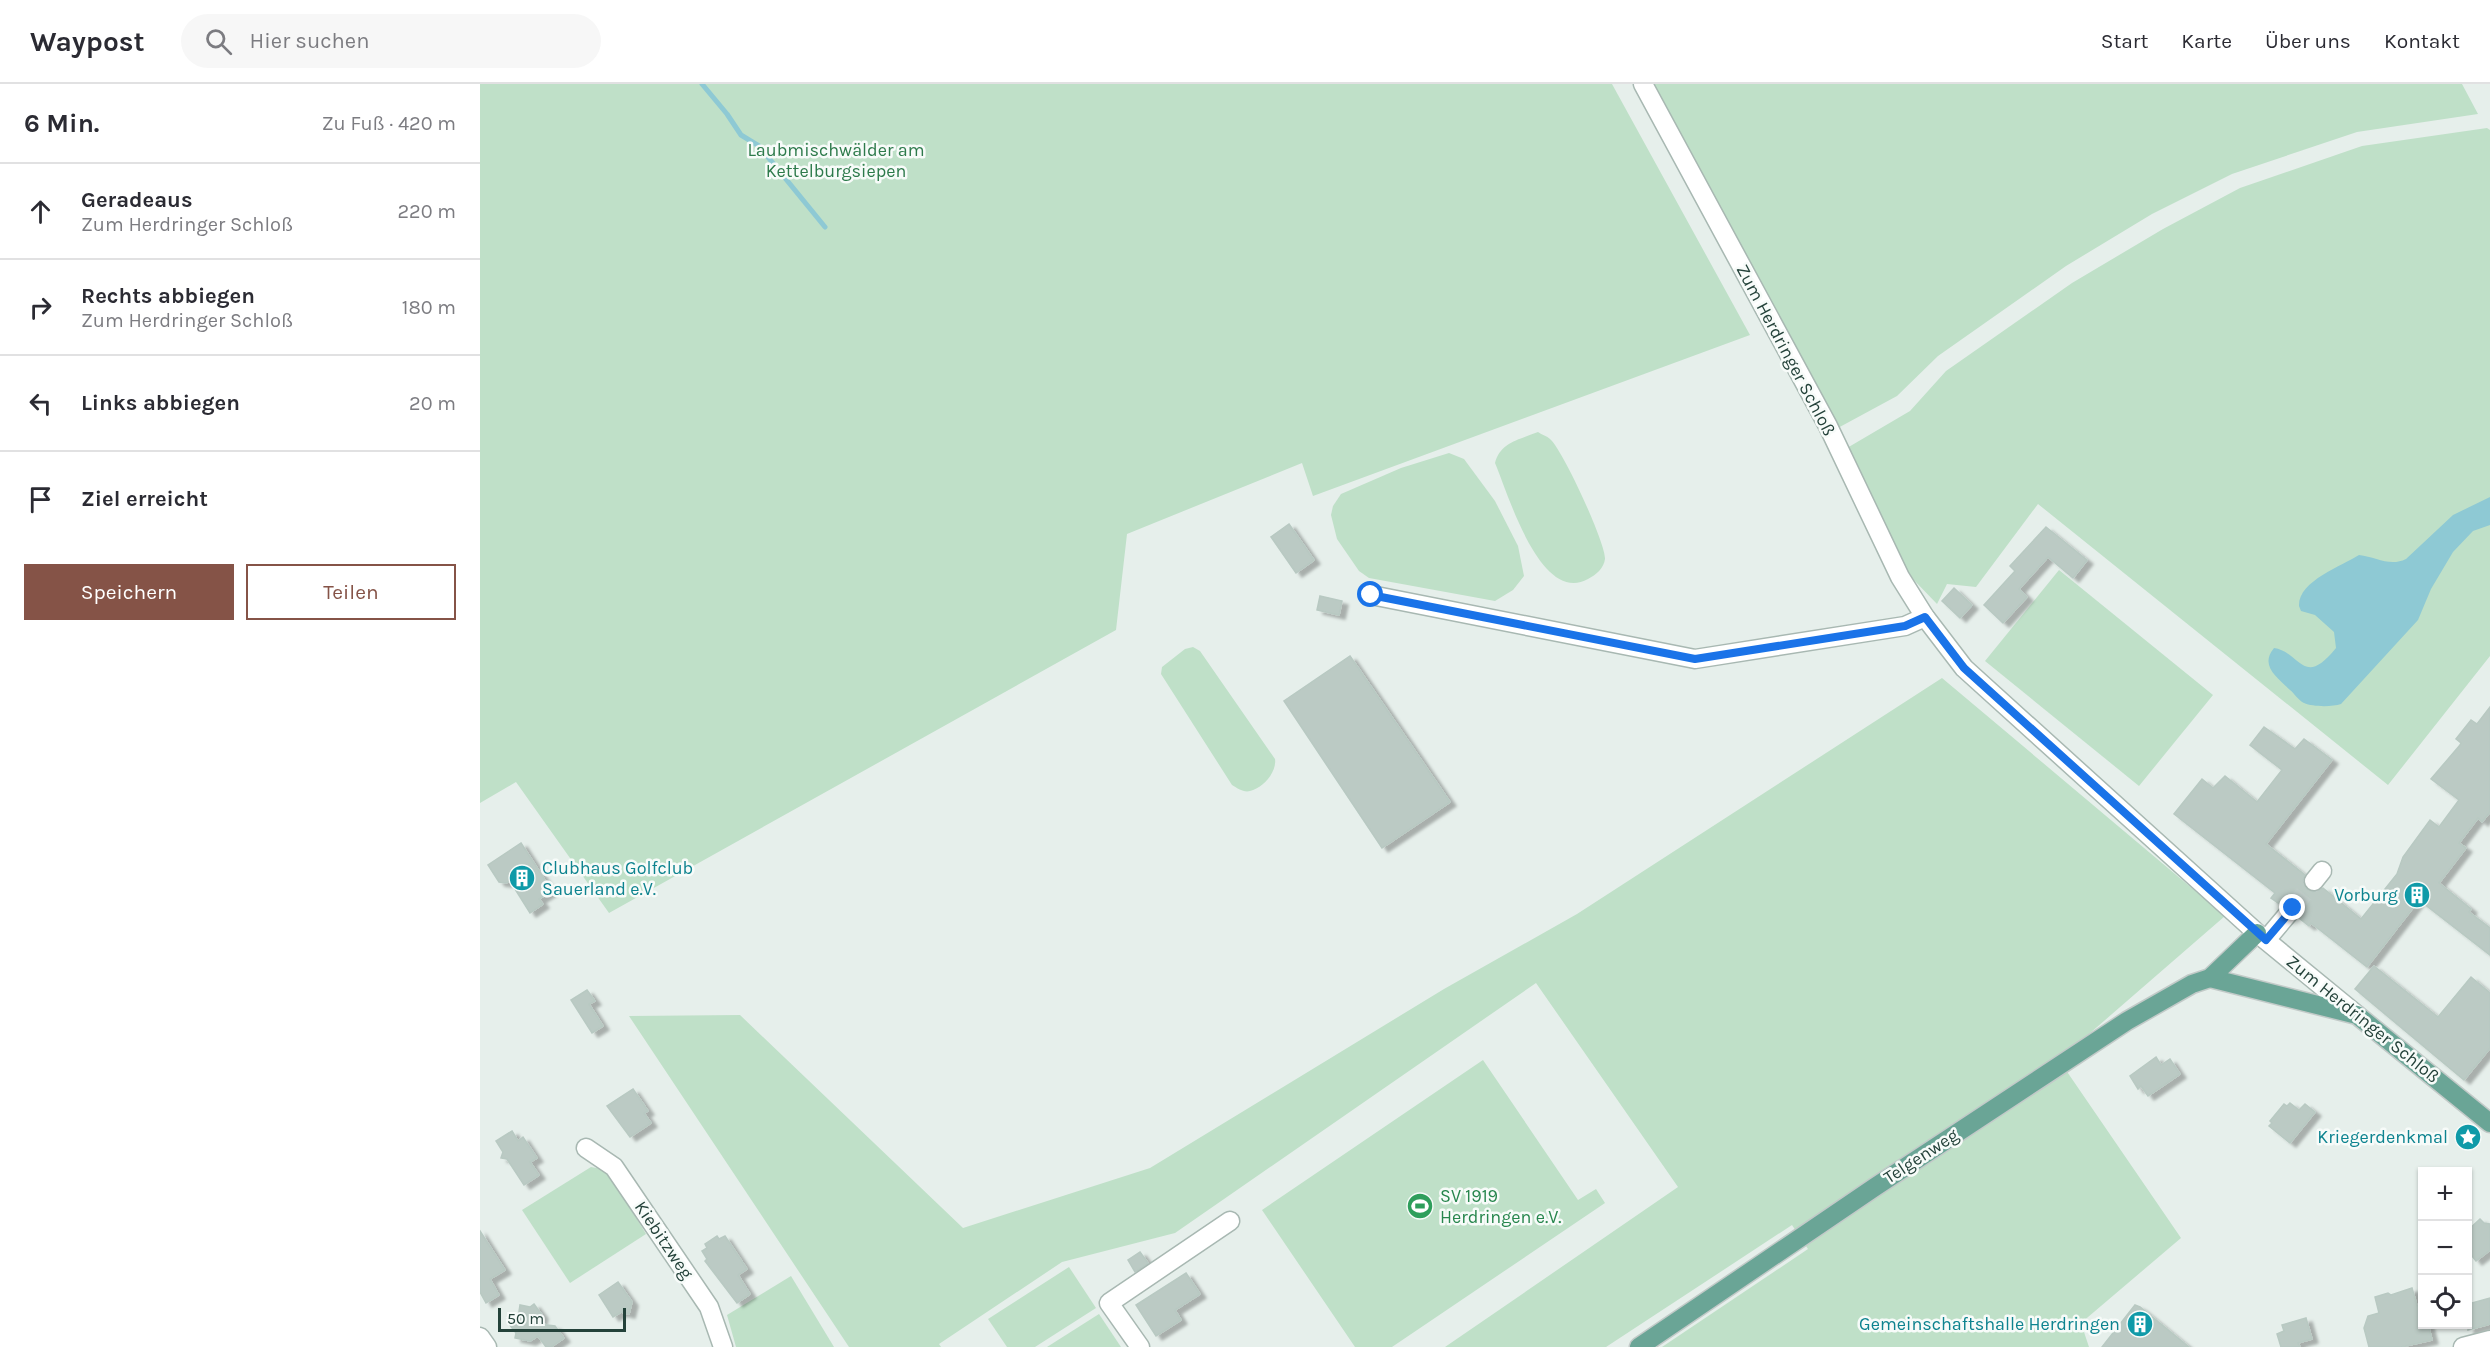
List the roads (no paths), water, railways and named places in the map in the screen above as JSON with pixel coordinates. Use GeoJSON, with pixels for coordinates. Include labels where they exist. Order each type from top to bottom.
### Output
{"type":"FeatureCollection","features":[{"type":"Feature","properties":{"kind":"main road","name":"Telgenweg"},"geometry":{"type":"LineString","coordinates":[[1639,1347],[2109,1032],[2173,994],[2210,978],[2262,937]]}},
{"type":"Feature","properties":{"kind":"main road"},"geometry":{"type":"LineString","coordinates":[[2210,978],[2358,1015]]}},
{"type":"Feature","properties":{"kind":"main road","name":"Zum Herdringer Schloß"},"geometry":{"type":"LineString","coordinates":[[2358,1015],[2490,1123]]}},
{"type":"Feature","properties":{"kind":"street","name":"Zum Herdringer Schloß"},"geometry":{"type":"LineString","coordinates":[[1643,84],[1828,426],[1900,577],[1925,617],[1964,668],[2262,937],[2358,1015]]}},
{"type":"Feature","properties":{"kind":"street"},"geometry":{"type":"LineString","coordinates":[[1371,595],[1695,659],[1905,626],[1925,617]]}},
{"type":"Feature","properties":{"kind":"street"},"geometry":{"type":"LineString","coordinates":[[2262,937],[2293,908]]}},
{"type":"Feature","properties":{"kind":"street","name":"Kiebitzweg"},"geometry":{"type":"LineString","coordinates":[[586,1148],[614,1167],[709,1307],[723,1347]]}},
{"type":"Feature","properties":{"kind":"street"},"geometry":{"type":"LineString","coordinates":[[1140,1347],[1109,1303],[1230,1221]]}},
{"type":"Feature","properties":{"kind":"street"},"geometry":{"type":"LineString","coordinates":[[480,1337],[487,1347]]}},
{"type":"Feature","properties":{"kind":"street"},"geometry":{"type":"LineString","coordinates":[[2463,1347],[2490,1340]]}},
{"type":"Feature","properties":{"kind":"water"},"geometry":{"type":"Polygon","coordinates":[[[2490,497],[2490,525],[2473,531],[2453,552],[2431,589],[2418,620],[2341,704],[2323,706],[2304,703],[2276,676],[2268,660],[2274,648],[2309,667],[2316,666],[2325,660],[2336,648],[2334,632],[2315,615],[2301,611],[2299,606],[2301,597],[2313,582],[2359,555],[2389,562],[2406,559],[2453,515],[2490,497]]]}},
{"type":"Feature","properties":{"kind":"waterway"},"geometry":{"type":"LineString","coordinates":[[702,84],[741,135],[759,146],[825,227]]}},
{"type":"Feature","properties":{"kind":"tunnel"},"geometry":{"type":"LineString","coordinates":[[2293,908],[2314,881]]}},
{"type":"Feature","properties":{"kind":"place","name":"Clubhaus Golfclub Sauerland e.V."},"geometry":{"type":"Point","coordinates":[522,878]}},
{"type":"Feature","properties":{"kind":"place","name":"Vorburg"},"geometry":{"type":"Point","coordinates":[2417,895]}},
{"type":"Feature","properties":{"kind":"place","name":"Kriegerdenkmal"},"geometry":{"type":"Point","coordinates":[2468,1137]}},
{"type":"Feature","properties":{"kind":"place","name":"SV 1919 Herdringen e.V."},"geometry":{"type":"Point","coordinates":[1420,1206]}},
{"type":"Feature","properties":{"kind":"place","name":"Gemeinschaftshalle Herdringen"},"geometry":{"type":"Point","coordinates":[2140,1324]}},
{"type":"Feature","properties":{"kind":"park label","name":"Laubmischwälder am Kettelburgsiepen"},"geometry":{"type":"Point","coordinates":[836,160]}}]}
